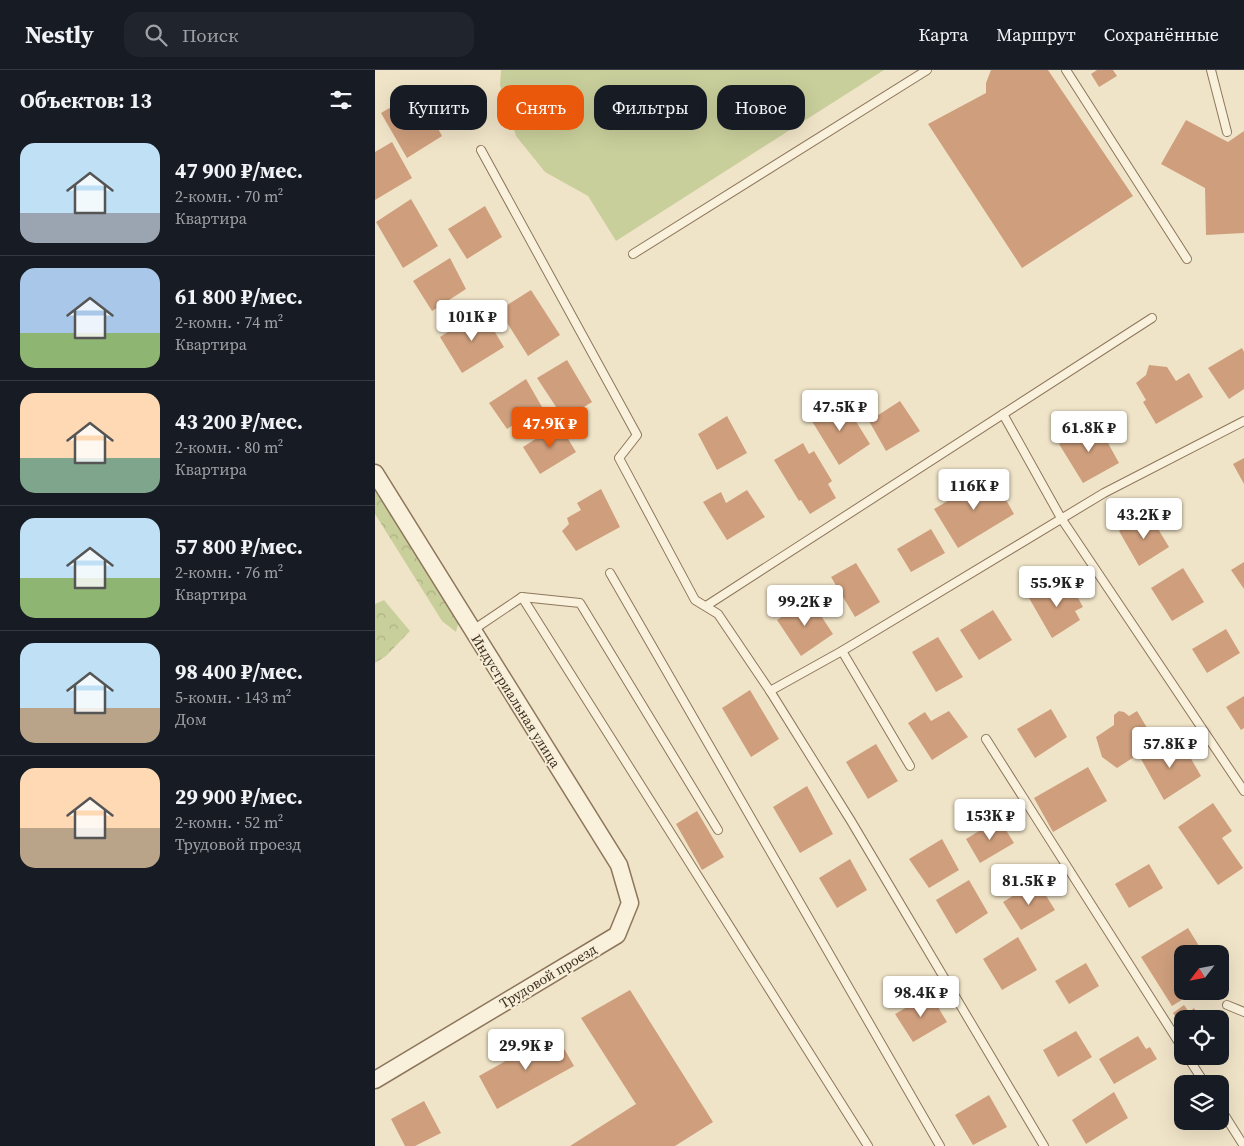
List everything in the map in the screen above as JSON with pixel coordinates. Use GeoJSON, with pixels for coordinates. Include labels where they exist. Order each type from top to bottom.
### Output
{"type":"FeatureCollection","features":[{"type":"Feature","properties":{"kind":"street","name":"Индустриальная улица"},"geometry":{"type":"LineString","coordinates":[[375,474],[619,865],[630,902],[617,935]]}},
{"type":"Feature","properties":{"kind":"street","name":"Трудовой проезд"},"geometry":{"type":"LineString","coordinates":[[375,1080],[617,935]]}},
{"type":"Feature","properties":{"kind":"lane"},"geometry":{"type":"LineString","coordinates":[[633,254],[927,70]]}},
{"type":"Feature","properties":{"kind":"lane"},"geometry":{"type":"LineString","coordinates":[[1066,70],[1187,258]]}},
{"type":"Feature","properties":{"kind":"lane"},"geometry":{"type":"LineString","coordinates":[[1211,70],[1227,132]]}},
{"type":"Feature","properties":{"kind":"lane"},"geometry":{"type":"LineString","coordinates":[[481,150],[637,435],[619,458],[695,600],[718,614],[770,691],[856,830],[1044,1146]]}},
{"type":"Feature","properties":{"kind":"lane"},"geometry":{"type":"LineString","coordinates":[[706,606],[1152,318]]}},
{"type":"Feature","properties":{"kind":"lane"},"geometry":{"type":"LineString","coordinates":[[1003,414],[1061,518],[1244,792]]}},
{"type":"Feature","properties":{"kind":"lane"},"geometry":{"type":"LineString","coordinates":[[770,691],[842,651],[1104,493],[1244,421]]}},
{"type":"Feature","properties":{"kind":"lane"},"geometry":{"type":"LineString","coordinates":[[610,573],[940,1146]]}},
{"type":"Feature","properties":{"kind":"lane"},"geometry":{"type":"LineString","coordinates":[[473,630],[522,598],[581,603],[718,830]]}},
{"type":"Feature","properties":{"kind":"lane"},"geometry":{"type":"LineString","coordinates":[[522,598],[868,1146]]}},
{"type":"Feature","properties":{"kind":"lane"},"geometry":{"type":"LineString","coordinates":[[842,651],[910,766]]}},
{"type":"Feature","properties":{"kind":"lane"},"geometry":{"type":"LineString","coordinates":[[986,739],[1174,1035]]}},
{"type":"Feature","properties":{"kind":"lane"},"geometry":{"type":"LineString","coordinates":[[1227,1005],[1244,1012]]}},
{"type":"Feature","properties":{"kind":"lane"},"geometry":{"type":"LineString","coordinates":[[1229,1122],[1244,1146]]}},
{"type":"Feature","properties":{"kind":"green space"},"geometry":{"type":"Polygon","coordinates":[[[501,70],[884,70],[805,120],[805,85],[717,85],[717,130],[790,130],[616,241],[588,196],[545,172],[516,136],[514,130],[584,130],[584,85],[500,85],[501,70]]]}},
{"type":"Feature","properties":{"kind":"green space"},"geometry":{"type":"Polygon","coordinates":[[[375,491],[459,620],[456,632],[442,621],[375,514],[375,491]]]}},
{"type":"Feature","properties":{"kind":"green space"},"geometry":{"type":"Polygon","coordinates":[[[384,600],[410,631],[386,656],[375,663],[375,604],[384,600]]]}},
{"type":"Feature","properties":{"kind":"building"},"geometry":{"type":"Polygon","coordinates":[[[991,70],[1048,70],[1133,196],[1022,268],[928,124],[986,93],[986,83],[991,70]]]}},
{"type":"Feature","properties":{"kind":"building"},"geometry":{"type":"Polygon","coordinates":[[[1097,70],[1113,70],[1117,76],[1099,87],[1091,74],[1097,70]]]}},
{"type":"Feature","properties":{"kind":"building"},"geometry":{"type":"Polygon","coordinates":[[[390,108],[390,129],[381,113],[390,108]]]}},
{"type":"Feature","properties":{"kind":"building"},"geometry":{"type":"Polygon","coordinates":[[[1186,120],[1228,142],[1244,131],[1244,233],[1206,235],[1205,188],[1161,164],[1186,120]]]}},
{"type":"Feature","properties":{"kind":"building"},"geometry":{"type":"Polygon","coordinates":[[[391,130],[439,130],[442,136],[407,158],[391,130]]]}},
{"type":"Feature","properties":{"kind":"building"},"geometry":{"type":"Polygon","coordinates":[[[392,142],[412,178],[375,200],[375,152],[392,142]]]}},
{"type":"Feature","properties":{"kind":"building"},"geometry":{"type":"Polygon","coordinates":[[[411,199],[438,246],[403,268],[376,222],[411,199]]]}},
{"type":"Feature","properties":{"kind":"building"},"geometry":{"type":"Polygon","coordinates":[[[485,206],[502,237],[467,259],[448,229],[485,206]]]}},
{"type":"Feature","properties":{"kind":"building"},"geometry":{"type":"Polygon","coordinates":[[[450,258],[466,289],[432,311],[413,281],[450,258]]]}},
{"type":"Feature","properties":{"kind":"building"},"geometry":{"type":"Polygon","coordinates":[[[531,290],[560,335],[528,356],[499,310],[531,290]]]}},
{"type":"Feature","properties":{"kind":"building"},"geometry":{"type":"Polygon","coordinates":[[[482,311],[504,347],[462,373],[440,337],[482,311]]]}},
{"type":"Feature","properties":{"kind":"building"},"geometry":{"type":"Polygon","coordinates":[[[1242,348],[1244,352],[1244,389],[1229,399],[1208,368],[1242,348]]]}},
{"type":"Feature","properties":{"kind":"building"},"geometry":{"type":"Polygon","coordinates":[[[567,360],[592,402],[564,419],[537,378],[567,360]]]}},
{"type":"Feature","properties":{"kind":"building"},"geometry":{"type":"Polygon","coordinates":[[[1149,365],[1167,367],[1176,381],[1189,373],[1203,397],[1156,424],[1143,402],[1146,400],[1136,383],[1146,375],[1149,365]]]}},
{"type":"Feature","properties":{"kind":"building"},"geometry":{"type":"Polygon","coordinates":[[[526,379],[542,407],[507,429],[489,403],[526,379]]]}},
{"type":"Feature","properties":{"kind":"building"},"geometry":{"type":"Polygon","coordinates":[[[842,399],[870,444],[839,465],[810,418],[842,399]]]}},
{"type":"Feature","properties":{"kind":"building"},"geometry":{"type":"Polygon","coordinates":[[[900,401],[920,431],[886,451],[869,421],[900,401]]]}},
{"type":"Feature","properties":{"kind":"building"},"geometry":{"type":"Polygon","coordinates":[[[727,416],[747,453],[717,470],[698,434],[727,416]]]}},
{"type":"Feature","properties":{"kind":"building"},"geometry":{"type":"Polygon","coordinates":[[[1097,423],[1119,463],[1083,483],[1059,444],[1097,423]]]}},
{"type":"Feature","properties":{"kind":"building"},"geometry":{"type":"Polygon","coordinates":[[[559,424],[576,452],[540,474],[523,447],[559,424]]]}},
{"type":"Feature","properties":{"kind":"building"},"geometry":{"type":"Polygon","coordinates":[[[803,443],[809,454],[814,451],[832,481],[828,484],[836,498],[810,514],[801,500],[799,501],[774,460],[803,443]]]}},
{"type":"Feature","properties":{"kind":"building"},"geometry":{"type":"Polygon","coordinates":[[[1244,458],[1244,484],[1233,464],[1244,458]]]}},
{"type":"Feature","properties":{"kind":"building"},"geometry":{"type":"Polygon","coordinates":[[[992,475],[1014,514],[958,548],[934,509],[992,475]]]}},
{"type":"Feature","properties":{"kind":"building"},"geometry":{"type":"Polygon","coordinates":[[[601,489],[620,527],[576,551],[562,531],[569,524],[567,518],[581,510],[577,503],[601,489]]]}},
{"type":"Feature","properties":{"kind":"building"},"geometry":{"type":"Polygon","coordinates":[[[747,490],[765,517],[727,540],[703,502],[721,492],[726,503],[747,490]]]}},
{"type":"Feature","properties":{"kind":"building"},"geometry":{"type":"Polygon","coordinates":[[[1139,518],[1145,523],[1152,519],[1169,547],[1139,566],[1119,531],[1139,518]]]}},
{"type":"Feature","properties":{"kind":"building"},"geometry":{"type":"Polygon","coordinates":[[[931,529],[945,553],[911,572],[897,549],[931,529]]]}},
{"type":"Feature","properties":{"kind":"building"},"geometry":{"type":"Polygon","coordinates":[[[1244,562],[1244,589],[1231,570],[1244,562]]]}},
{"type":"Feature","properties":{"kind":"building"},"geometry":{"type":"Polygon","coordinates":[[[856,563],[880,602],[855,617],[831,577],[856,563]]]}},
{"type":"Feature","properties":{"kind":"building"},"geometry":{"type":"Polygon","coordinates":[[[1183,568],[1204,602],[1172,621],[1151,588],[1183,568]]]}},
{"type":"Feature","properties":{"kind":"building"},"geometry":{"type":"Polygon","coordinates":[[[1056,581],[1065,594],[1073,589],[1083,607],[1075,611],[1080,620],[1052,638],[1029,598],[1056,581]]]}},
{"type":"Feature","properties":{"kind":"building"},"geometry":{"type":"Polygon","coordinates":[[[810,599],[833,634],[801,656],[777,620],[810,599]]]}},
{"type":"Feature","properties":{"kind":"building"},"geometry":{"type":"Polygon","coordinates":[[[993,610],[1012,640],[979,660],[960,630],[993,610]]]}},
{"type":"Feature","properties":{"kind":"building"},"geometry":{"type":"Polygon","coordinates":[[[1226,629],[1240,653],[1207,673],[1192,649],[1226,629]]]}},
{"type":"Feature","properties":{"kind":"building"},"geometry":{"type":"Polygon","coordinates":[[[938,637],[963,677],[936,692],[912,652],[938,637]]]}},
{"type":"Feature","properties":{"kind":"building"},"geometry":{"type":"Polygon","coordinates":[[[750,690],[779,739],[751,757],[722,708],[750,690]]]}},
{"type":"Feature","properties":{"kind":"building"},"geometry":{"type":"Polygon","coordinates":[[[1244,696],[1244,728],[1241,730],[1226,707],[1244,696]]]}},
{"type":"Feature","properties":{"kind":"building"},"geometry":{"type":"Polygon","coordinates":[[[1051,709],[1067,737],[1035,758],[1017,729],[1051,709]]]}},
{"type":"Feature","properties":{"kind":"building"},"geometry":{"type":"Polygon","coordinates":[[[949,711],[968,737],[932,760],[908,723],[925,712],[931,721],[949,711]]]}},
{"type":"Feature","properties":{"kind":"building"},"geometry":{"type":"Polygon","coordinates":[[[1119,711],[1129,716],[1137,711],[1156,743],[1117,768],[1102,757],[1096,737],[1114,725],[1114,715],[1119,711]]]}},
{"type":"Feature","properties":{"kind":"building"},"geometry":{"type":"Polygon","coordinates":[[[1172,739],[1182,753],[1186,750],[1201,776],[1164,800],[1141,759],[1172,739]]]}},
{"type":"Feature","properties":{"kind":"building"},"geometry":{"type":"Polygon","coordinates":[[[876,744],[898,781],[868,799],[846,762],[876,744]]]}},
{"type":"Feature","properties":{"kind":"building"},"geometry":{"type":"Polygon","coordinates":[[[1088,767],[1107,801],[1053,832],[1034,798],[1088,767]]]}},
{"type":"Feature","properties":{"kind":"building"},"geometry":{"type":"Polygon","coordinates":[[[807,786],[833,834],[800,853],[773,807],[807,786]]]}},
{"type":"Feature","properties":{"kind":"building"},"geometry":{"type":"Polygon","coordinates":[[[1213,803],[1232,831],[1222,838],[1243,868],[1218,885],[1178,827],[1213,803]]]}},
{"type":"Feature","properties":{"kind":"building"},"geometry":{"type":"Polygon","coordinates":[[[697,811],[724,857],[702,870],[676,824],[697,811]]]}},
{"type":"Feature","properties":{"kind":"building"},"geometry":{"type":"Polygon","coordinates":[[[999,819],[1014,843],[980,863],[966,839],[999,819]]]}},
{"type":"Feature","properties":{"kind":"building"},"geometry":{"type":"Polygon","coordinates":[[[942,839],[959,870],[929,888],[909,859],[942,839]]]}},
{"type":"Feature","properties":{"kind":"building"},"geometry":{"type":"Polygon","coordinates":[[[850,859],[867,890],[837,908],[819,878],[850,859]]]}},
{"type":"Feature","properties":{"kind":"building"},"geometry":{"type":"Polygon","coordinates":[[[1149,864],[1163,888],[1129,908],[1115,884],[1149,864]]]}},
{"type":"Feature","properties":{"kind":"building"},"geometry":{"type":"Polygon","coordinates":[[[969,880],[988,913],[956,934],[936,900],[969,880]]]}},
{"type":"Feature","properties":{"kind":"building"},"geometry":{"type":"Polygon","coordinates":[[[1037,881],[1055,910],[1021,930],[1003,902],[1037,881]]]}},
{"type":"Feature","properties":{"kind":"building"},"geometry":{"type":"Polygon","coordinates":[[[1188,928],[1198,945],[1174,945],[1174,1000],[1182,1000],[1172,1006],[1141,957],[1188,928]]]}},
{"type":"Feature","properties":{"kind":"building"},"geometry":{"type":"Polygon","coordinates":[[[1018,937],[1037,970],[1002,990],[983,959],[1018,937]]]}},
{"type":"Feature","properties":{"kind":"building"},"geometry":{"type":"Polygon","coordinates":[[[1086,963],[1099,986],[1069,1004],[1055,981],[1086,963]]]}},
{"type":"Feature","properties":{"kind":"building"},"geometry":{"type":"Polygon","coordinates":[[[630,990],[713,1122],[675,1146],[570,1146],[636,1104],[581,1018],[630,990]]]}},
{"type":"Feature","properties":{"kind":"building"},"geometry":{"type":"Polygon","coordinates":[[[930,994],[947,1022],[913,1042],[895,1014],[930,994]]]}},
{"type":"Feature","properties":{"kind":"building"},"geometry":{"type":"Polygon","coordinates":[[[1184,1005],[1188,1010],[1177,1010],[1184,1005]]]}},
{"type":"Feature","properties":{"kind":"building"},"geometry":{"type":"Polygon","coordinates":[[[1076,1031],[1092,1057],[1058,1077],[1043,1050],[1076,1031]]]}},
{"type":"Feature","properties":{"kind":"building"},"geometry":{"type":"Polygon","coordinates":[[[555,1033],[574,1066],[497,1109],[479,1076],[555,1033]]]}},
{"type":"Feature","properties":{"kind":"building"},"geometry":{"type":"Polygon","coordinates":[[[1138,1036],[1146,1049],[1150,1047],[1157,1059],[1114,1084],[1099,1059],[1138,1036]]]}},
{"type":"Feature","properties":{"kind":"building"},"geometry":{"type":"Polygon","coordinates":[[[1114,1092],[1128,1118],[1086,1144],[1072,1120],[1114,1092]]]}},
{"type":"Feature","properties":{"kind":"building"},"geometry":{"type":"Polygon","coordinates":[[[989,1095],[1007,1127],[973,1145],[955,1115],[989,1095]]]}},
{"type":"Feature","properties":{"kind":"building"},"geometry":{"type":"Polygon","coordinates":[[[424,1101],[441,1133],[415,1146],[405,1146],[391,1119],[424,1101]]]}}]}
